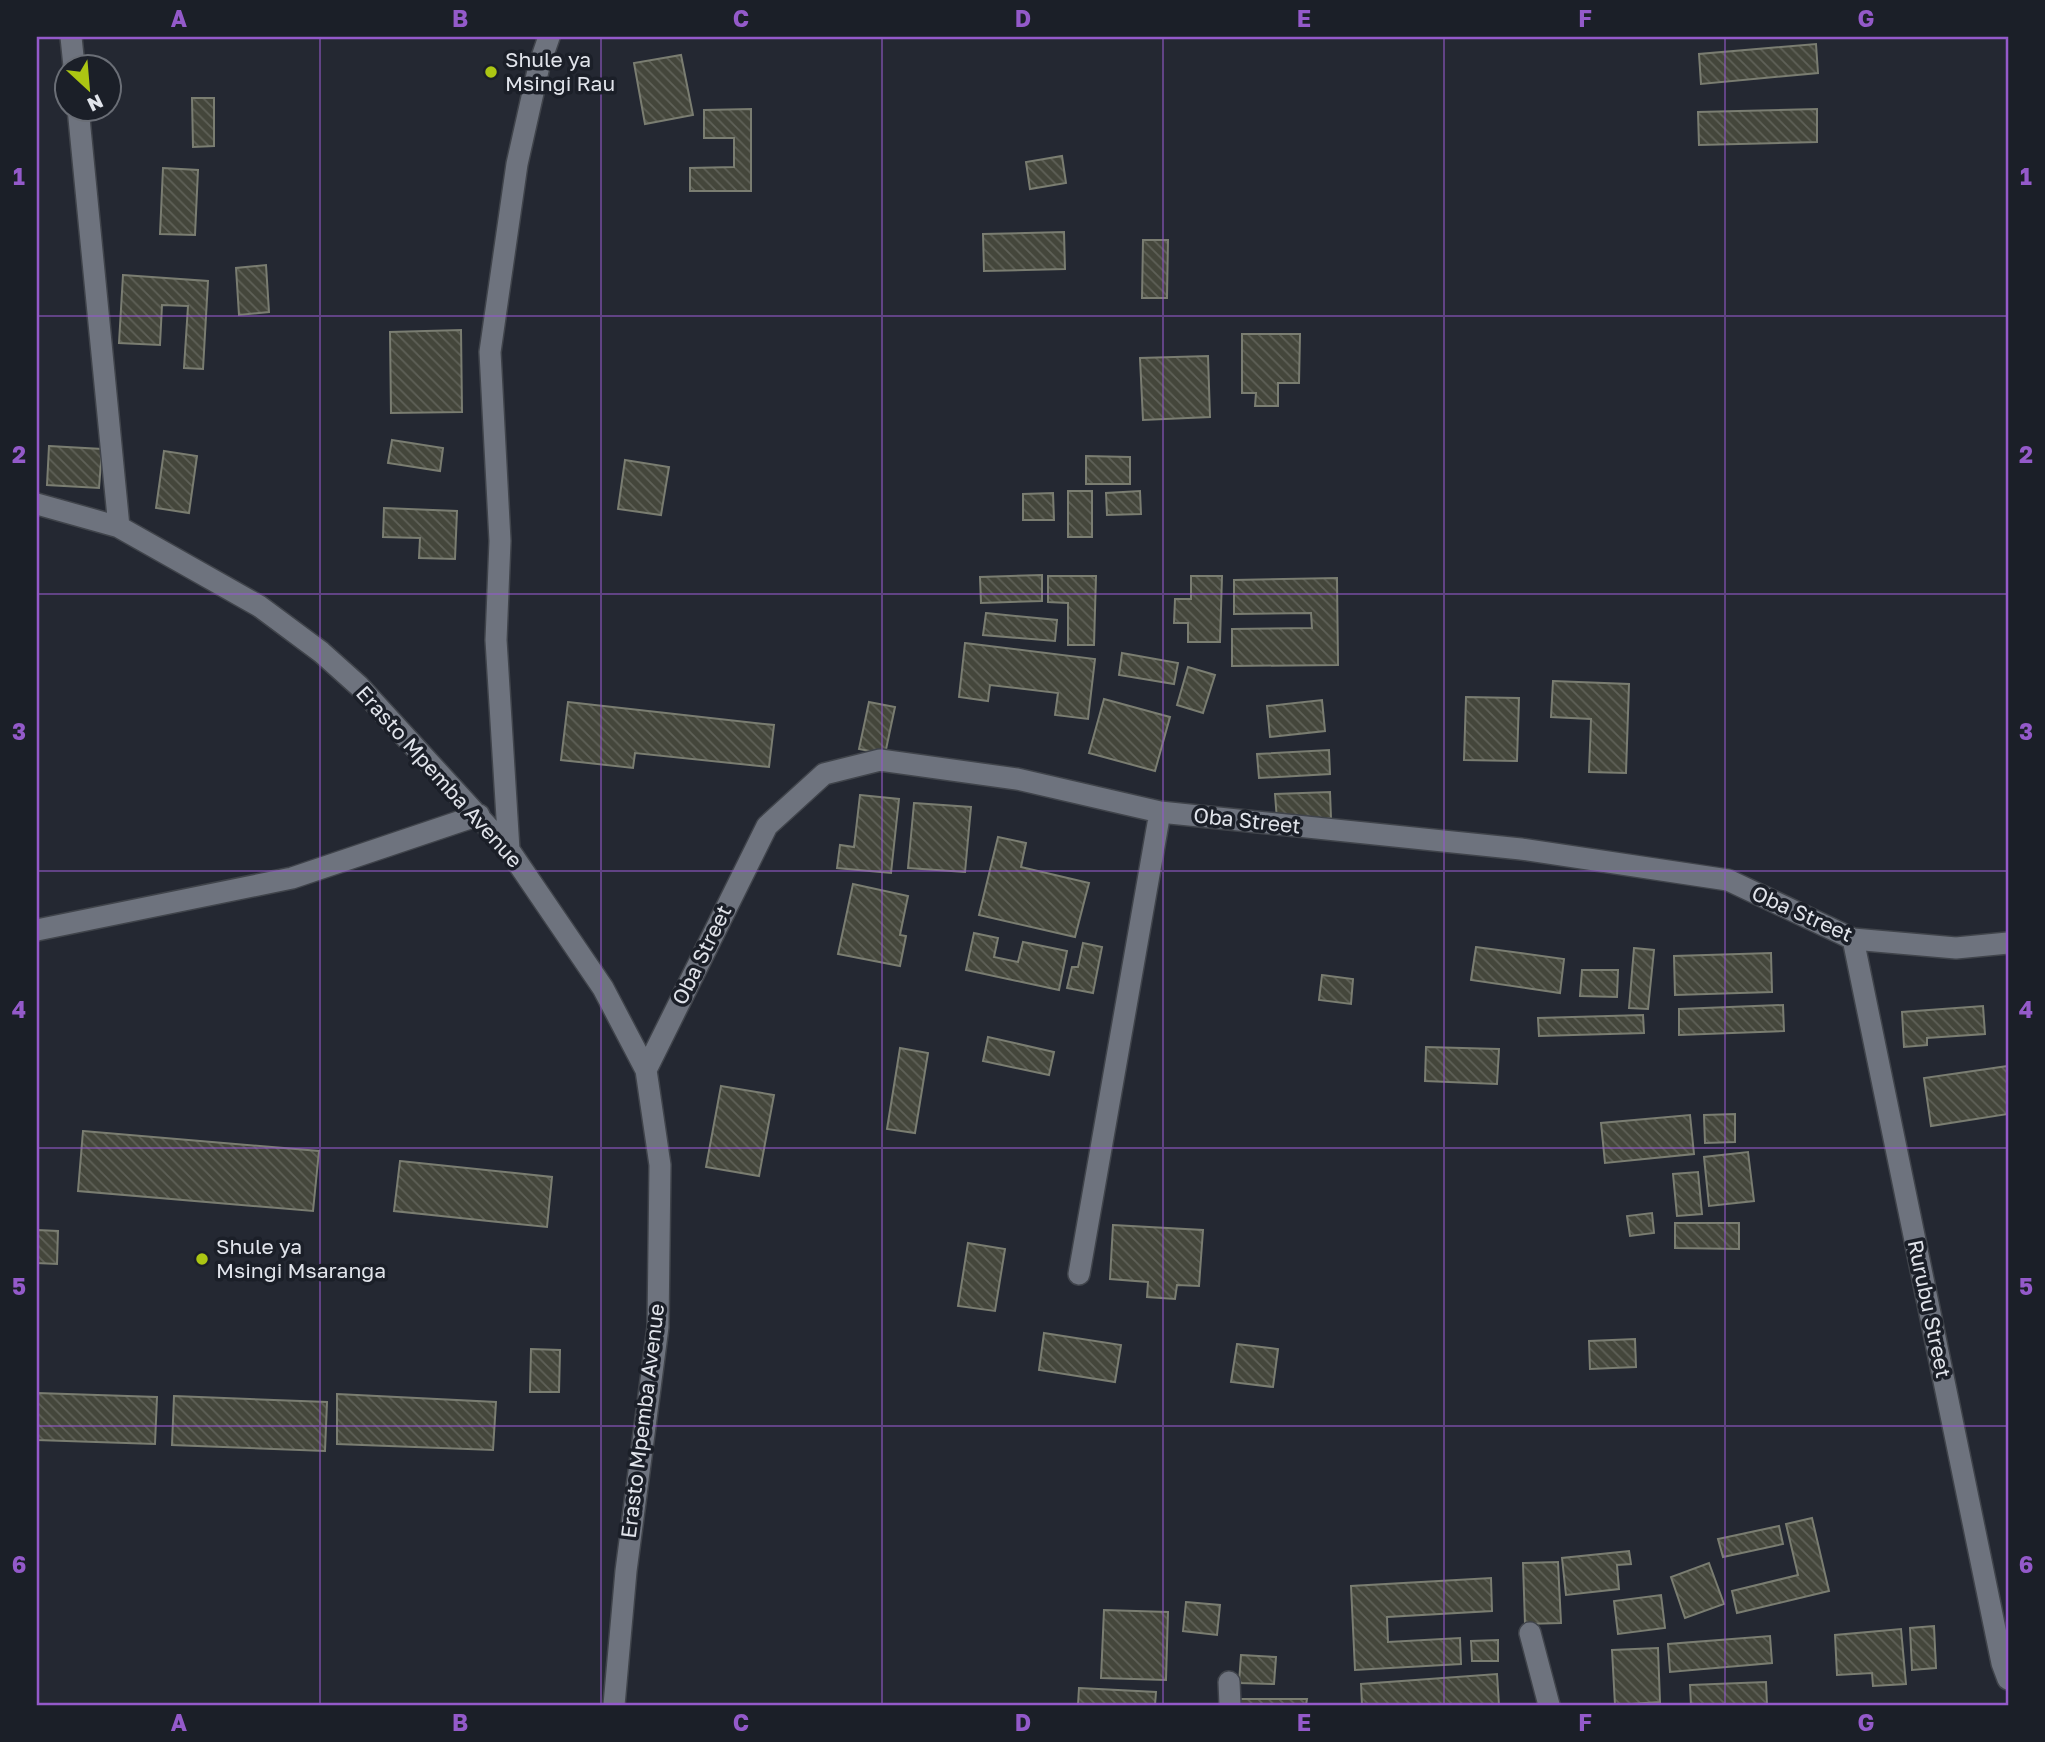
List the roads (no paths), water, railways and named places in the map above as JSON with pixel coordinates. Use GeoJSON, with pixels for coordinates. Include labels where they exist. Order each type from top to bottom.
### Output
{"type":"FeatureCollection","features":[{"type":"Feature","properties":{"kind":"street"},"geometry":{"type":"LineString","coordinates":[[509,850],[496,640],[500,541],[490,352],[517,164],[538,66],[549,37]]}},
{"type":"Feature","properties":{"kind":"street"},"geometry":{"type":"LineString","coordinates":[[79,122],[119,527]]}},
{"type":"Feature","properties":{"kind":"street","name":"Erasto Mpemba Avenue"},"geometry":{"type":"LineString","coordinates":[[37,504],[119,527],[259,606],[321,652],[359,686],[509,850],[603,989],[646,1070],[660,1165],[657,1327],[626,1572],[614,1705]]}},
{"type":"Feature","properties":{"kind":"street","name":"Oba Street"},"geometry":{"type":"LineString","coordinates":[[646,1070],[767,826],[824,774],[880,760],[1017,779],[1160,812],[1521,849],[1728,880],[1853,939],[1956,948],[2008,943]]}},
{"type":"Feature","properties":{"kind":"street"},"geometry":{"type":"LineString","coordinates":[[1079,1274],[1160,812]]}},
{"type":"Feature","properties":{"kind":"street"},"geometry":{"type":"LineString","coordinates":[[37,930],[292,878],[479,815]]}},
{"type":"Feature","properties":{"kind":"street","name":"Rurubu Street"},"geometry":{"type":"LineString","coordinates":[[1853,939],[2002,1663],[2008,1679]]}},
{"type":"Feature","properties":{"kind":"street"},"geometry":{"type":"LineString","coordinates":[[1530,1633],[1549,1705]]}},
{"type":"Feature","properties":{"kind":"street"},"geometry":{"type":"LineString","coordinates":[[1229,1682],[1230,1705]]}},
{"type":"Feature","properties":{"kind":"place","name":"Shule ya Msingi Rau"},"geometry":{"type":"Point","coordinates":[491,72]}},
{"type":"Feature","properties":{"kind":"place","name":"Shule ya Msingi Msaranga"},"geometry":{"type":"Point","coordinates":[202,1259]}}]}
